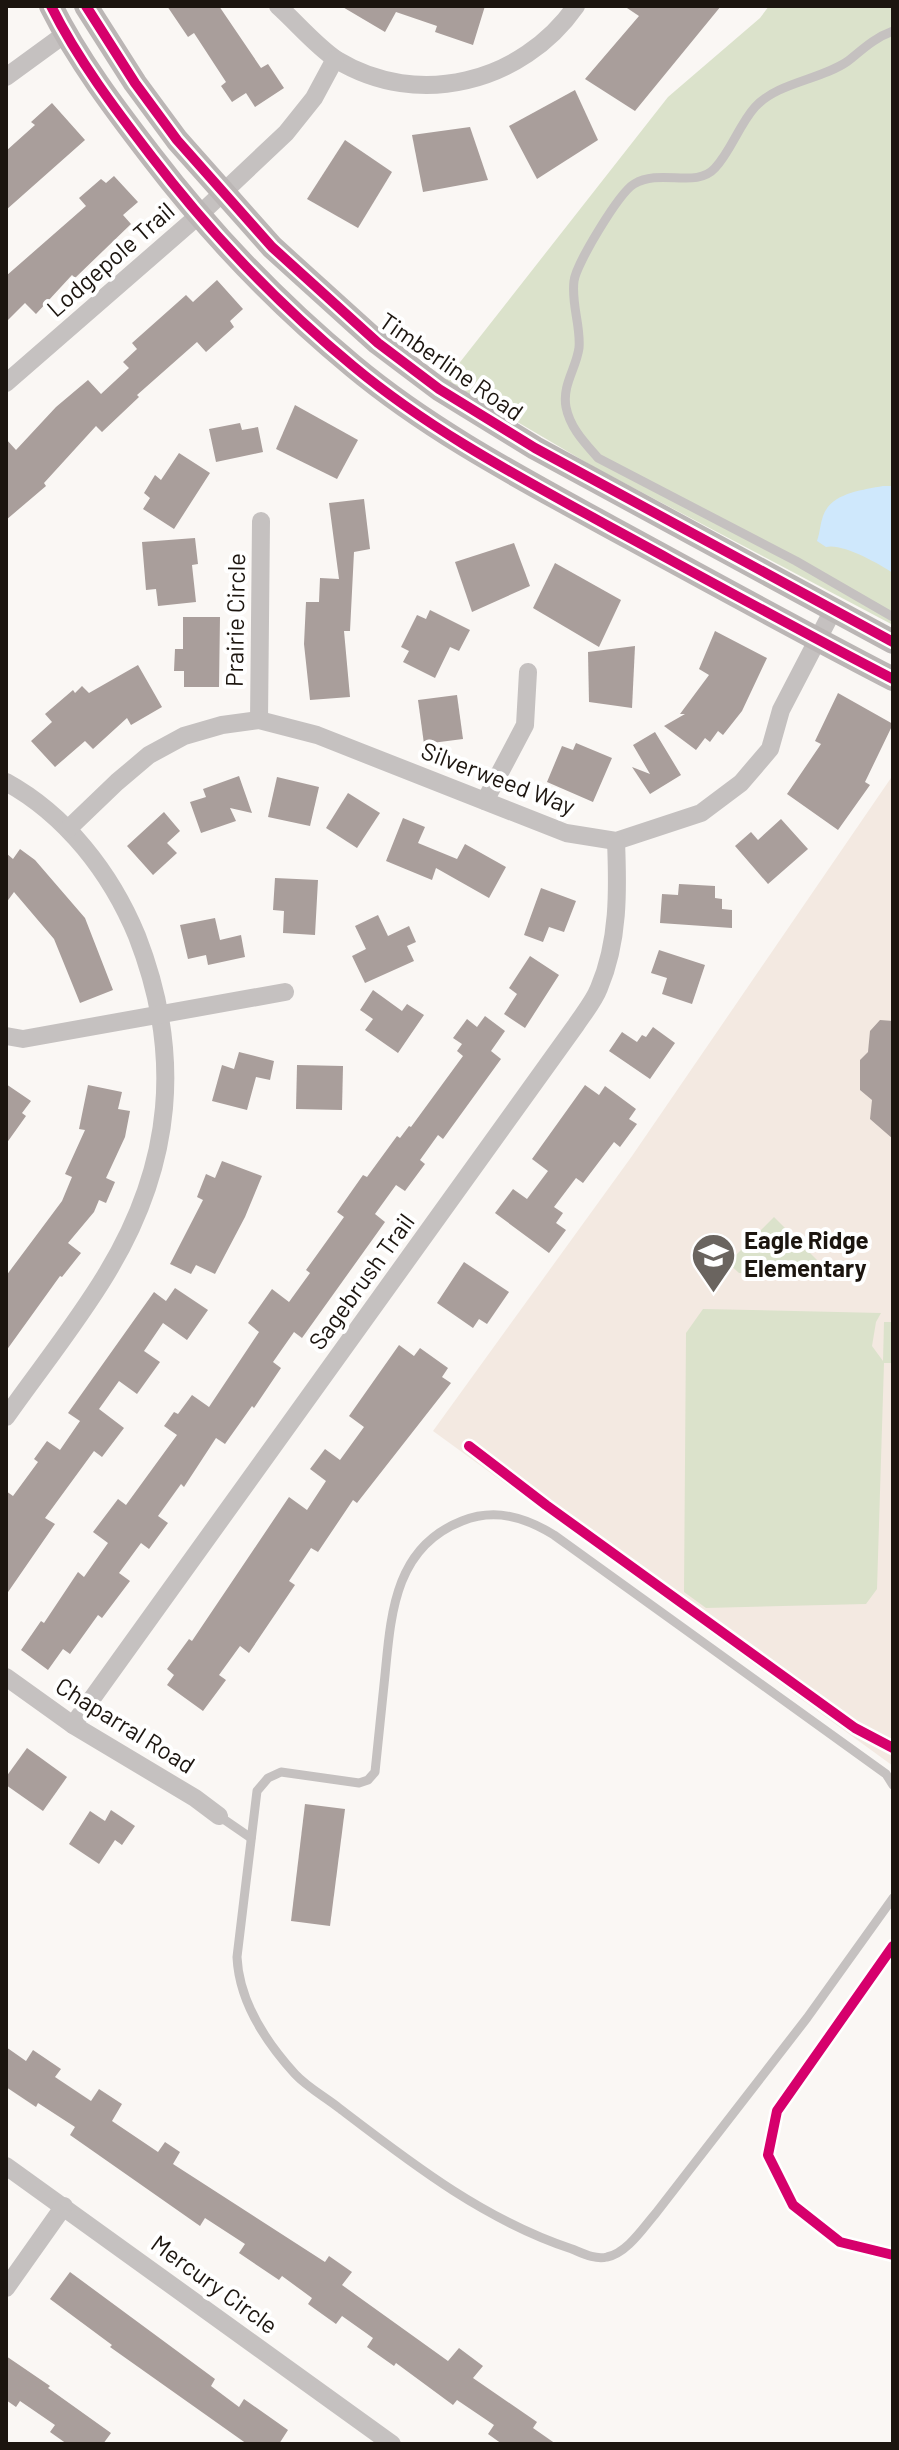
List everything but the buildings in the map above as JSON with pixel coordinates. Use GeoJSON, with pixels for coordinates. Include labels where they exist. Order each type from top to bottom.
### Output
{"type":"FeatureCollection","features":[{"type":"Feature","properties":{"kind":"street"},"geometry":{"type":"LineString","coordinates":[[51,6],[65,34],[112,105],[198,216],[294,315],[355,368],[422,418],[500,467],[893,679]]}},
{"type":"Feature","properties":{"kind":"street","name":"Timberline Road"},"geometry":{"type":"LineString","coordinates":[[86,6],[177,140],[272,247],[378,343],[439,389],[535,448],[893,642]]}},
{"type":"Feature","properties":{"kind":"street"},"geometry":{"type":"LineString","coordinates":[[278,6],[335,59],[374,77],[432,87],[485,76],[532,51],[576,6]]}},
{"type":"Feature","properties":{"kind":"street"},"geometry":{"type":"LineString","coordinates":[[6,77],[65,34]]}},
{"type":"Feature","properties":{"kind":"street","name":"Lodgepole Trail"},"geometry":{"type":"LineString","coordinates":[[6,383],[198,216],[286,133],[314,98],[335,59]]}},
{"type":"Feature","properties":{"kind":"street","name":"Prairie Circle"},"geometry":{"type":"LineString","coordinates":[[259,720],[261,521]]}},
{"type":"Feature","properties":{"kind":"street","name":"Silverweed Way"},"geometry":{"type":"LineString","coordinates":[[68,829],[149,755],[184,736],[222,725],[259,720],[317,735],[566,833],[616,841],[701,813],[741,783],[770,749],[781,710],[833,610]]}},
{"type":"Feature","properties":{"kind":"street"},"geometry":{"type":"LineString","coordinates":[[485,801],[525,725],[528,672]]}},
{"type":"Feature","properties":{"kind":"street"},"geometry":{"type":"LineString","coordinates":[[6,782],[28,794],[68,829],[106,875],[127,912],[151,972],[162,1015],[167,1090],[155,1166],[125,1240],[106,1274],[6,1417]]}},
{"type":"Feature","properties":{"kind":"street","name":"Sagebrush Trail"},"geometry":{"type":"LineString","coordinates":[[73,1725],[567,1038],[599,989],[611,948],[618,899],[616,841]]}},
{"type":"Feature","properties":{"kind":"street"},"geometry":{"type":"LineString","coordinates":[[6,1036],[23,1039],[285,992]]}},
{"type":"Feature","properties":{"kind":"street","name":"Chaparral Road"},"geometry":{"type":"LineString","coordinates":[[6,1677],[73,1725],[195,1798],[219,1816]]}},
{"type":"Feature","properties":{"kind":"street","name":"Mercury Circle"},"geometry":{"type":"LineString","coordinates":[[6,2166],[392,2444]]}},
{"type":"Feature","properties":{"kind":"street"},"geometry":{"type":"LineString","coordinates":[[6,2288],[64,2206]]}},
{"type":"Feature","properties":{"kind":"lane"},"geometry":{"type":"LineString","coordinates":[[893,31],[877,37],[847,62],[772,94],[756,105],[715,169],[703,176],[684,179],[658,176],[631,186],[585,251],[574,278],[578,350],[565,389],[566,407],[572,424],[598,458],[782,553],[893,617]]}},
{"type":"Feature","properties":{"kind":"lane"},"geometry":{"type":"LineString","coordinates":[[893,1785],[886,1774],[554,1535],[533,1522],[512,1515],[490,1514],[466,1519],[426,1541],[400,1585],[391,1618],[375,1772],[368,1780],[359,1783],[281,1772],[268,1778],[257,1791],[237,1957],[240,1989],[246,2004],[296,2075],[407,2160],[485,2210],[555,2244],[594,2257],[606,2257],[616,2253],[656,2213],[798,2030],[893,1898]]}},
{"type":"Feature","properties":{"kind":"lane"},"geometry":{"type":"LineString","coordinates":[[219,1816],[251,1838]]}},
{"type":"Feature","properties":{"kind":"shaded area","name":"Eagle Ridge Elementary"},"geometry":{"type":"Polygon","coordinates":[[[893,775],[893,1766],[433,1431],[632,1156],[893,775]]]}},
{"type":"Feature","properties":{"kind":"green space"},"geometry":{"type":"Polygon","coordinates":[[[769,6],[893,6],[893,625],[594,467],[446,380],[668,97],[760,18],[769,6]]]}},
{"type":"Feature","properties":{"kind":"green space"},"geometry":{"type":"Polygon","coordinates":[[[774,1217],[819,1262],[813,1272],[739,1273],[728,1263],[774,1217]]]}},
{"type":"Feature","properties":{"kind":"green space"},"geometry":{"type":"Polygon","coordinates":[[[703,1309],[881,1313],[876,1322],[872,1346],[883,1361],[884,1322],[893,1322],[893,1363],[884,1363],[877,1589],[866,1604],[706,1608],[684,1592],[686,1333],[703,1309]]]}},
{"type":"Feature","properties":{"kind":"water"},"geometry":{"type":"Polygon","coordinates":[[[893,486],[893,573],[860,555],[841,548],[826,547],[817,541],[823,516],[833,502],[848,494],[893,486]]]}},
{"type":"Feature","properties":{"kind":"cycle path"},"geometry":{"type":"LineString","coordinates":[[51,6],[73,46],[111,102],[198,213],[272,293],[383,390],[445,433],[510,472],[893,679]]}},
{"type":"Feature","properties":{"kind":"cycle path"},"geometry":{"type":"LineString","coordinates":[[86,6],[135,83],[177,140],[272,247],[378,343],[439,389],[535,448],[893,642]]}},
{"type":"Feature","properties":{"kind":"cycle path"},"geometry":{"type":"LineString","coordinates":[[469,1446],[855,1728],[893,1748]]}},
{"type":"Feature","properties":{"kind":"cycle path"},"geometry":{"type":"LineString","coordinates":[[893,1946],[777,2111],[768,2155],[793,2205],[840,2242],[893,2255]]}},
{"type":"Feature","properties":{"kind":"place","name":"Eagle Ridge Elementary"},"geometry":{"type":"Point","coordinates":[713,1294]}}]}
